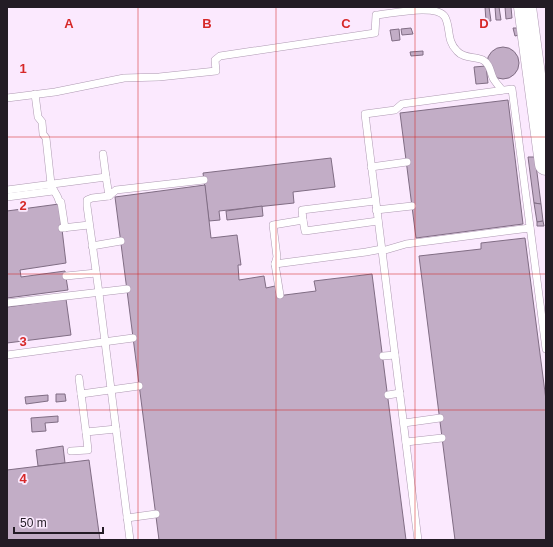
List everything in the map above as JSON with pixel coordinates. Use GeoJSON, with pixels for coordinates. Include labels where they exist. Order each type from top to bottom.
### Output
{"type":"FeatureCollection","features":[{"type":"Feature","properties":{"kind":"main road"},"geometry":{"type":"LineString","coordinates":[[525,7],[545,159]]}},
{"type":"Feature","properties":{"kind":"main road"},"geometry":{"type":"LineString","coordinates":[[539,7],[546,63]]}},
{"type":"Feature","properties":{"kind":"lane"},"geometry":{"type":"LineString","coordinates":[[7,98],[55,92],[124,78],[159,77],[216,71],[215,60],[220,56],[375,33],[376,15],[424,9],[440,10],[445,17],[450,42],[457,52],[466,57],[482,59],[489,65],[493,78],[502,90]]}},
{"type":"Feature","properties":{"kind":"lane"},"geometry":{"type":"LineString","coordinates":[[418,540],[365,114],[395,110],[402,104],[512,89],[546,349]]}},
{"type":"Feature","properties":{"kind":"lane"},"geometry":{"type":"LineString","coordinates":[[35,94],[38,117],[42,122],[43,134],[46,138],[52,188],[58,196],[58,201],[62,202],[64,228],[89,225]]}},
{"type":"Feature","properties":{"kind":"lane"},"geometry":{"type":"LineString","coordinates":[[103,154],[109,196]]}},
{"type":"Feature","properties":{"kind":"lane"},"geometry":{"type":"LineString","coordinates":[[371,167],[407,162]]}},
{"type":"Feature","properties":{"kind":"lane"},"geometry":{"type":"LineString","coordinates":[[7,198],[106,177]]}},
{"type":"Feature","properties":{"kind":"lane"},"geometry":{"type":"LineString","coordinates":[[130,540],[100,293],[89,225],[87,200],[109,196],[116,190],[204,180]]}},
{"type":"Feature","properties":{"kind":"lane"},"geometry":{"type":"LineString","coordinates":[[7,190],[52,188]]}},
{"type":"Feature","properties":{"kind":"lane"},"geometry":{"type":"LineString","coordinates":[[376,201],[302,210],[305,231],[378,221]]}},
{"type":"Feature","properties":{"kind":"lane"},"geometry":{"type":"LineString","coordinates":[[376,210],[412,206]]}},
{"type":"Feature","properties":{"kind":"lane"},"geometry":{"type":"LineString","coordinates":[[280,295],[275,264],[277,257],[273,225],[303,220]]}},
{"type":"Feature","properties":{"kind":"lane"},"geometry":{"type":"LineString","coordinates":[[275,264],[382,250],[406,244],[530,228]]}},
{"type":"Feature","properties":{"kind":"lane"},"geometry":{"type":"LineString","coordinates":[[92,246],[121,241]]}},
{"type":"Feature","properties":{"kind":"lane"},"geometry":{"type":"LineString","coordinates":[[66,276],[96,274]]}},
{"type":"Feature","properties":{"kind":"lane"},"geometry":{"type":"LineString","coordinates":[[7,303],[127,289]]}},
{"type":"Feature","properties":{"kind":"lane"},"geometry":{"type":"LineString","coordinates":[[7,355],[133,338]]}},
{"type":"Feature","properties":{"kind":"lane"},"geometry":{"type":"LineString","coordinates":[[383,356],[395,355]]}},
{"type":"Feature","properties":{"kind":"lane"},"geometry":{"type":"LineString","coordinates":[[71,451],[88,450],[79,378]]}},
{"type":"Feature","properties":{"kind":"lane"},"geometry":{"type":"LineString","coordinates":[[81,394],[139,386]]}},
{"type":"Feature","properties":{"kind":"lane"},"geometry":{"type":"LineString","coordinates":[[388,395],[400,394]]}},
{"type":"Feature","properties":{"kind":"lane"},"geometry":{"type":"LineString","coordinates":[[404,423],[440,418]]}},
{"type":"Feature","properties":{"kind":"lane"},"geometry":{"type":"LineString","coordinates":[[86,432],[116,429]]}},
{"type":"Feature","properties":{"kind":"lane"},"geometry":{"type":"LineString","coordinates":[[406,442],[442,438]]}},
{"type":"Feature","properties":{"kind":"lane"},"geometry":{"type":"LineString","coordinates":[[127,518],[156,514]]}},
{"type":"Feature","properties":{"kind":"building"},"geometry":{"type":"Polygon","coordinates":[[[485,7],[489,7],[491,21],[486,21],[485,7]]]}},
{"type":"Feature","properties":{"kind":"building"},"geometry":{"type":"Polygon","coordinates":[[[495,7],[499,7],[501,20],[496,20],[495,7]]]}},
{"type":"Feature","properties":{"kind":"building"},"geometry":{"type":"Polygon","coordinates":[[[505,7],[511,7],[512,18],[506,19],[505,7]]]}},
{"type":"Feature","properties":{"kind":"building"},"geometry":{"type":"Polygon","coordinates":[[[411,28],[413,34],[402,35],[401,29],[411,28]]]}},
{"type":"Feature","properties":{"kind":"building"},"geometry":{"type":"Polygon","coordinates":[[[513,28],[518,28],[519,35],[515,36],[513,28]]]}},
{"type":"Feature","properties":{"kind":"building"},"geometry":{"type":"Polygon","coordinates":[[[399,29],[400,40],[392,41],[390,30],[399,29]]]}},
{"type":"Feature","properties":{"kind":"building"},"geometry":{"type":"Polygon","coordinates":[[[500,47],[506,47],[516,54],[519,63],[518,69],[512,76],[506,79],[500,79],[490,72],[487,66],[487,60],[494,50],[500,47]]]}},
{"type":"Feature","properties":{"kind":"building"},"geometry":{"type":"Polygon","coordinates":[[[423,51],[423,55],[411,56],[410,52],[423,51]]]}},
{"type":"Feature","properties":{"kind":"building"},"geometry":{"type":"Polygon","coordinates":[[[486,66],[488,83],[476,84],[474,67],[486,66]]]}},
{"type":"Feature","properties":{"kind":"building"},"geometry":{"type":"Polygon","coordinates":[[[508,100],[523,224],[416,238],[400,113],[508,100]]]}},
{"type":"Feature","properties":{"kind":"building"},"geometry":{"type":"Polygon","coordinates":[[[528,157],[535,157],[541,204],[534,203],[528,157]]]}},
{"type":"Feature","properties":{"kind":"building"},"geometry":{"type":"Polygon","coordinates":[[[331,158],[335,187],[293,192],[294,203],[219,211],[220,220],[209,221],[203,173],[331,158]]]}},
{"type":"Feature","properties":{"kind":"building"},"geometry":{"type":"Polygon","coordinates":[[[205,185],[211,238],[237,235],[241,265],[238,265],[239,280],[264,276],[266,288],[275,286],[277,296],[316,291],[314,281],[372,274],[406,540],[159,540],[115,197],[205,185]]]}},
{"type":"Feature","properties":{"kind":"building"},"geometry":{"type":"Polygon","coordinates":[[[534,203],[541,204],[543,221],[537,222],[534,203]]]}},
{"type":"Feature","properties":{"kind":"building"},"geometry":{"type":"Polygon","coordinates":[[[59,204],[66,263],[20,270],[21,277],[65,271],[68,290],[7,298],[7,211],[59,204]]]}},
{"type":"Feature","properties":{"kind":"building"},"geometry":{"type":"Polygon","coordinates":[[[262,206],[263,216],[227,220],[226,211],[262,206]]]}},
{"type":"Feature","properties":{"kind":"building"},"geometry":{"type":"Polygon","coordinates":[[[543,221],[544,226],[537,226],[537,222],[543,221]]]}},
{"type":"Feature","properties":{"kind":"building"},"geometry":{"type":"Polygon","coordinates":[[[525,238],[546,400],[546,540],[455,540],[419,256],[481,249],[481,243],[525,238]]]}},
{"type":"Feature","properties":{"kind":"building"},"geometry":{"type":"Polygon","coordinates":[[[66,299],[71,335],[7,343],[7,307],[66,299]]]}},
{"type":"Feature","properties":{"kind":"building"},"geometry":{"type":"Polygon","coordinates":[[[56,394],[65,394],[66,401],[56,402],[56,394]]]}},
{"type":"Feature","properties":{"kind":"building"},"geometry":{"type":"Polygon","coordinates":[[[48,395],[48,401],[26,404],[25,397],[48,395]]]}},
{"type":"Feature","properties":{"kind":"building"},"geometry":{"type":"Polygon","coordinates":[[[58,416],[58,422],[45,423],[46,431],[32,432],[31,418],[58,416]]]}},
{"type":"Feature","properties":{"kind":"building"},"geometry":{"type":"Polygon","coordinates":[[[63,446],[65,463],[38,466],[36,450],[63,446]]]}},
{"type":"Feature","properties":{"kind":"building"},"geometry":{"type":"Polygon","coordinates":[[[89,460],[100,540],[7,540],[7,470],[89,460]]]}}]}
